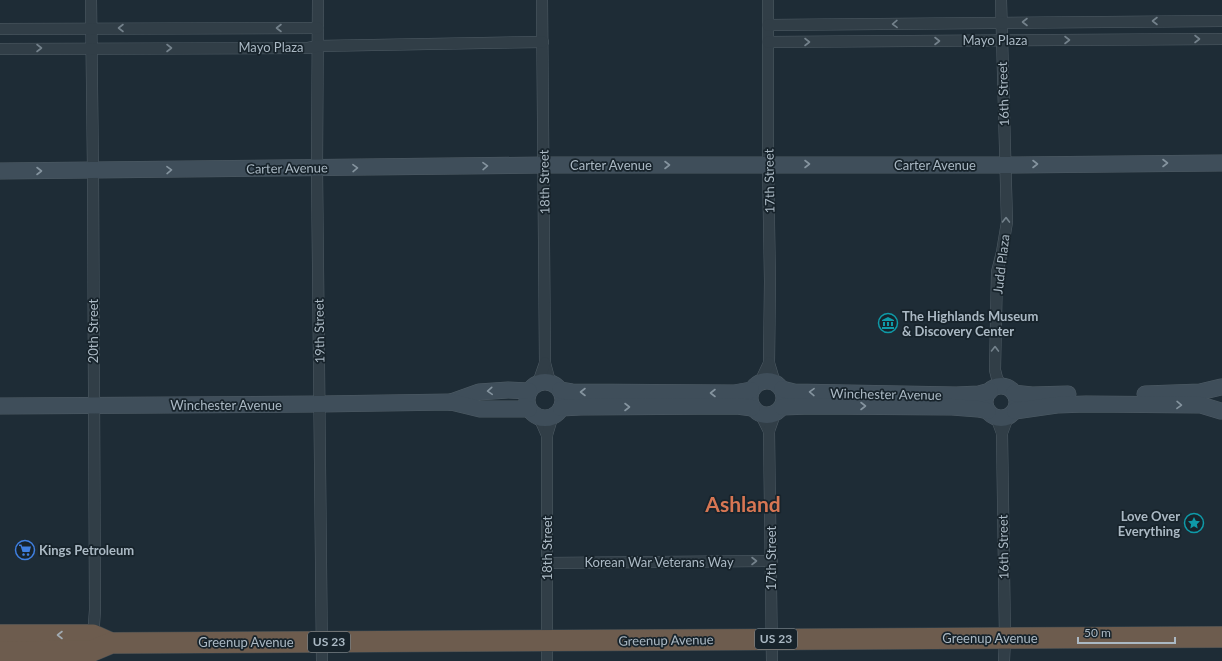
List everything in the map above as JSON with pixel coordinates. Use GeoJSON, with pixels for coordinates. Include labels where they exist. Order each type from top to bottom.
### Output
{"type":"FeatureCollection","features":[{"type":"Feature","properties":{"kind":"highway","name":"Greenup Avenue"},"geometry":{"type":"LineString","coordinates":[[0,635],[97,648]]}},
{"type":"Feature","properties":{"kind":"highway","name":"Greenup Avenue"},"geometry":{"type":"LineString","coordinates":[[0,652],[97,648],[321,652],[547,651],[772,639],[1222,637]]}},
{"type":"Feature","properties":{"kind":"main road","name":"Carter Avenue"},"geometry":{"type":"LineString","coordinates":[[0,171],[544,165],[1005,165],[1222,163]]}},
{"type":"Feature","properties":{"kind":"main road","name":"Winchester Avenue"},"geometry":{"type":"LineString","coordinates":[[451,402],[479,392],[544,387],[572,392],[734,393],[767,386],[794,392],[956,395],[979,394],[1002,390],[1032,395],[1200,392],[1221,387]]}},
{"type":"Feature","properties":{"kind":"main road"},"geometry":{"type":"LineString","coordinates":[[767,386],[784,395],[768,411],[749,402],[749,396],[767,386]]}},
{"type":"Feature","properties":{"kind":"main road"},"geometry":{"type":"LineString","coordinates":[[544,387],[562,396],[562,402],[545,412],[527,403],[544,387]]}},
{"type":"Feature","properties":{"kind":"main road"},"geometry":{"type":"LineString","coordinates":[[1221,387],[1217,399],[1218,406],[1222,412]]}},
{"type":"Feature","properties":{"kind":"main road"},"geometry":{"type":"LineString","coordinates":[[1002,390],[1017,402],[1002,414],[986,402],[987,396],[1002,390]]}},
{"type":"Feature","properties":{"kind":"main road","name":"Winchester Avenue"},"geometry":{"type":"LineString","coordinates":[[0,406],[451,402],[480,409],[545,412],[581,407],[727,406],[768,411],[811,406],[952,407],[970,408],[1002,414],[1057,405],[1093,404],[1201,405],[1222,412]]}},
{"type":"Feature","properties":{"kind":"street","name":"20th Street"},"geometry":{"type":"LineString","coordinates":[[91,0],[93,405],[95,610],[97,648]]}},
{"type":"Feature","properties":{"kind":"street","name":"19th Street"},"geometry":{"type":"LineString","coordinates":[[318,0],[317,168],[321,652]]}},
{"type":"Feature","properties":{"kind":"street","name":"18th Street"},"geometry":{"type":"LineString","coordinates":[[542,0],[544,387]]}},
{"type":"Feature","properties":{"kind":"street","name":"17th Street"},"geometry":{"type":"LineString","coordinates":[[767,386],[769,363],[770,281],[768,0]]}},
{"type":"Feature","properties":{"kind":"street","name":"16th Street"},"geometry":{"type":"LineString","coordinates":[[1001,0],[1005,165]]}},
{"type":"Feature","properties":{"kind":"street","name":"Mayo Plaza"},"geometry":{"type":"LineString","coordinates":[[768,25],[1222,21]]}},
{"type":"Feature","properties":{"kind":"street","name":"Mayo Plaza"},"geometry":{"type":"LineString","coordinates":[[0,28],[318,28]]}},
{"type":"Feature","properties":{"kind":"street","name":"Mayo Plaza"},"geometry":{"type":"LineString","coordinates":[[768,42],[1222,39]]}},
{"type":"Feature","properties":{"kind":"street","name":"Mayo Plaza"},"geometry":{"type":"LineString","coordinates":[[0,48],[308,48],[318,46],[543,42]]}},
{"type":"Feature","properties":{"kind":"street","name":"Judd Plaza"},"geometry":{"type":"LineString","coordinates":[[1002,390],[996,378],[995,370],[998,272],[1007,222],[1005,165]]}},
{"type":"Feature","properties":{"kind":"street","name":"17th Street"},"geometry":{"type":"LineString","coordinates":[[768,411],[772,561],[772,661]]}},
{"type":"Feature","properties":{"kind":"street","name":"18th Street"},"geometry":{"type":"LineString","coordinates":[[545,412],[547,435],[547,651]]}},
{"type":"Feature","properties":{"kind":"street","name":"16th Street"},"geometry":{"type":"LineString","coordinates":[[1002,414],[1004,661]]}},
{"type":"Feature","properties":{"kind":"street","name":"Korean War Veterans Way"},"geometry":{"type":"LineString","coordinates":[[547,563],[772,561]]}},
{"type":"Feature","properties":{"kind":"place","name":"The Highlands Museum & Discovery Center"},"geometry":{"type":"Point","coordinates":[888,323]}},
{"type":"Feature","properties":{"kind":"place","name":"Love Over Everything"},"geometry":{"type":"Point","coordinates":[1194,523]}},
{"type":"Feature","properties":{"kind":"place","name":"Kings Petroleum"},"geometry":{"type":"Point","coordinates":[25,550]}},
{"type":"Feature","properties":{"kind":"district","name":"Ashland"},"geometry":{"type":"Point","coordinates":[743,505]}}]}
